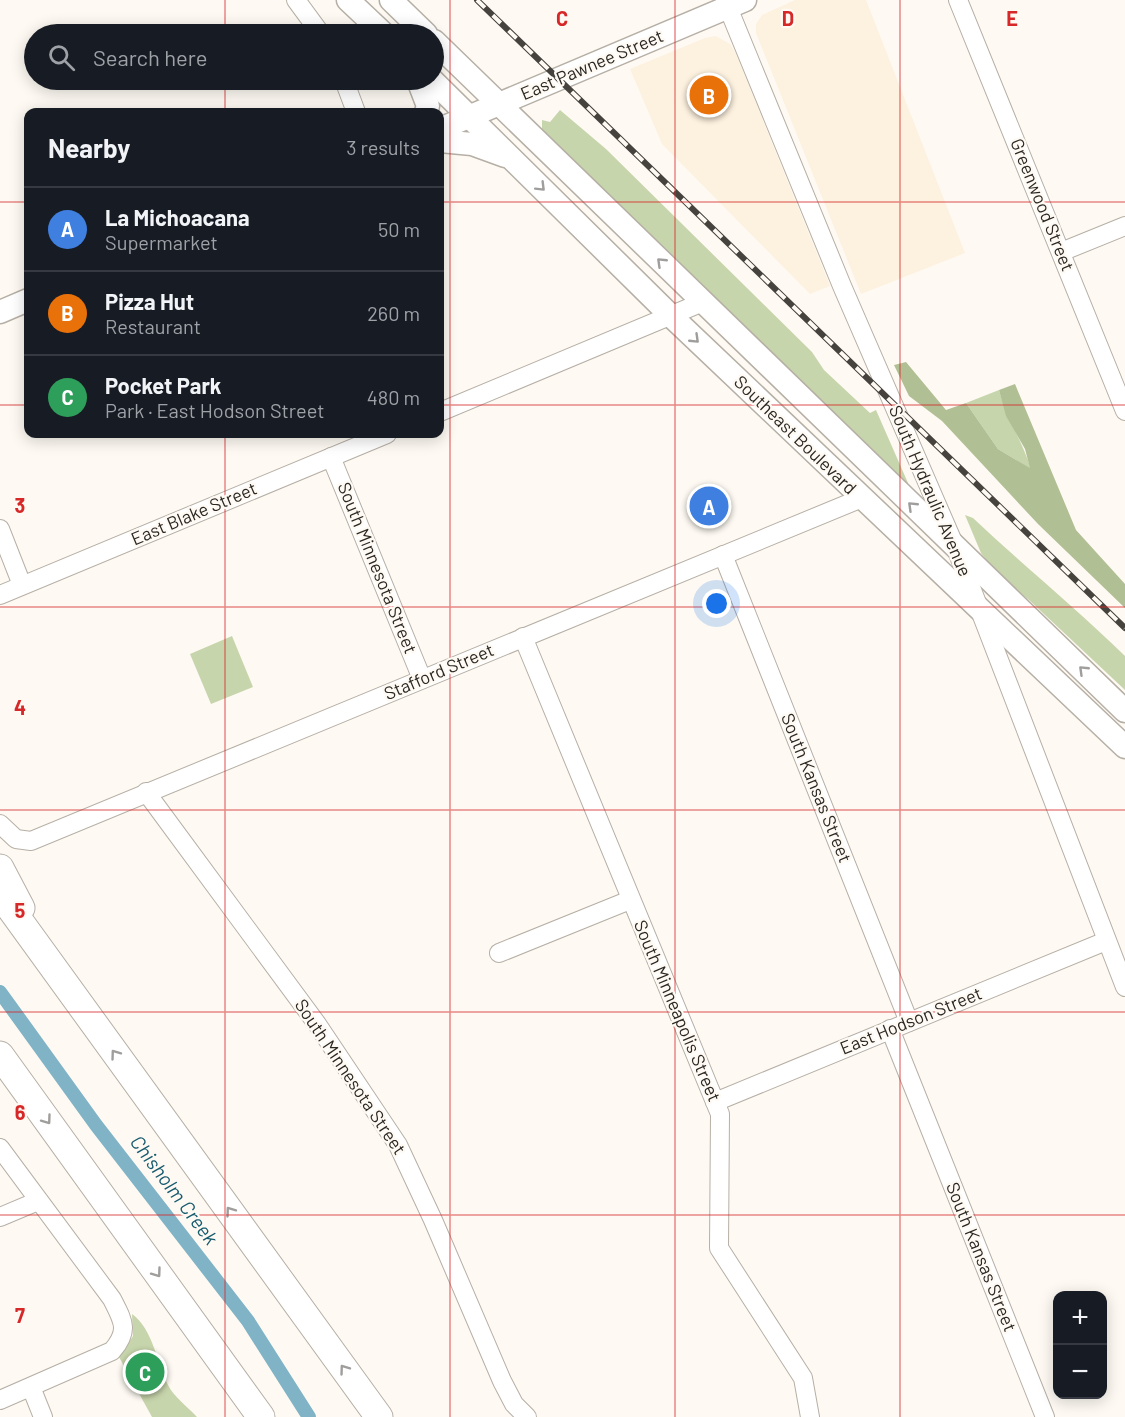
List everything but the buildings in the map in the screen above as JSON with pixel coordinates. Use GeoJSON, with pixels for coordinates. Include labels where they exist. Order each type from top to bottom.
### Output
{"type":"FeatureCollection","features":[{"type":"Feature","properties":{"kind":"highway"},"geometry":{"type":"LineString","coordinates":[[0,868],[15,894],[39,951]]}},
{"type":"Feature","properties":{"kind":"highway"},"geometry":{"type":"LineString","coordinates":[[0,894],[39,951],[379,1417]]}},
{"type":"Feature","properties":{"kind":"highway"},"geometry":{"type":"LineString","coordinates":[[0,1055],[261,1417]]}},
{"type":"Feature","properties":{"kind":"main road"},"geometry":{"type":"LineString","coordinates":[[348,0],[373,24]]}},
{"type":"Feature","properties":{"kind":"main road"},"geometry":{"type":"LineString","coordinates":[[391,0],[416,24]]}},
{"type":"Feature","properties":{"kind":"main road","name":"East Pawnee Street"},"geometry":{"type":"LineString","coordinates":[[444,127],[733,2]]}},
{"type":"Feature","properties":{"kind":"main road","name":"Southeast Boulevard"},"geometry":{"type":"LineString","coordinates":[[444,51],[957,551],[1125,711]]}},
{"type":"Feature","properties":{"kind":"main road"},"geometry":{"type":"LineString","coordinates":[[422,90],[427,108]]}},
{"type":"Feature","properties":{"kind":"main road","name":"Southeast Boulevard"},"geometry":{"type":"LineString","coordinates":[[443,90],[670,315],[1125,747]]}},
{"type":"Feature","properties":{"kind":"main road"},"geometry":{"type":"LineString","coordinates":[[444,141],[472,144],[513,159]]}},
{"type":"Feature","properties":{"kind":"main road"},"geometry":{"type":"LineString","coordinates":[[0,312],[24,302]]}},
{"type":"Feature","properties":{"kind":"street"},"geometry":{"type":"LineString","coordinates":[[296,0],[314,24]]}},
{"type":"Feature","properties":{"kind":"street","name":"Greenwood Street"},"geometry":{"type":"LineString","coordinates":[[958,0],[1125,411]]}},
{"type":"Feature","properties":{"kind":"street","name":"South Hydraulic Avenue"},"geometry":{"type":"LineString","coordinates":[[733,2],[840,283],[957,551],[1125,987]]}},
{"type":"Feature","properties":{"kind":"street"},"geometry":{"type":"LineString","coordinates":[[348,90],[354,108]]}},
{"type":"Feature","properties":{"kind":"street"},"geometry":{"type":"LineString","coordinates":[[1061,252],[1125,226]]}},
{"type":"Feature","properties":{"kind":"street"},"geometry":{"type":"LineString","coordinates":[[444,410],[703,302]]}},
{"type":"Feature","properties":{"kind":"street","name":"East Blake Street"},"geometry":{"type":"LineString","coordinates":[[0,595],[377,438]]}},
{"type":"Feature","properties":{"kind":"street","name":"South Minnesota Street"},"geometry":{"type":"LineString","coordinates":[[332,457],[422,679]]}},
{"type":"Feature","properties":{"kind":"street","name":"Stafford Street"},"geometry":{"type":"LineString","coordinates":[[0,824],[16,839],[31,841],[862,498]]}},
{"type":"Feature","properties":{"kind":"street"},"geometry":{"type":"LineString","coordinates":[[0,529],[22,585]]}},
{"type":"Feature","properties":{"kind":"street","name":"South Kansas Street"},"geometry":{"type":"LineString","coordinates":[[723,555],[909,1022]]}},
{"type":"Feature","properties":{"kind":"street","name":"South Minneapolis Street"},"geometry":{"type":"LineString","coordinates":[[523,637],[715,1102],[721,1127],[719,1248],[803,1377],[810,1417]]}},
{"type":"Feature","properties":{"kind":"street","name":"South Minnesota Street"},"geometry":{"type":"LineString","coordinates":[[146,792],[316,1024],[398,1145],[434,1220],[502,1381],[514,1404],[527,1417]]}},
{"type":"Feature","properties":{"kind":"street"},"geometry":{"type":"LineString","coordinates":[[499,953],[630,900]]}},
{"type":"Feature","properties":{"kind":"street","name":"East Hodson Street"},"geometry":{"type":"LineString","coordinates":[[715,1102],[1106,941]]}},
{"type":"Feature","properties":{"kind":"street","name":"South Kansas Street"},"geometry":{"type":"LineString","coordinates":[[890,1029],[1045,1417]]}},
{"type":"Feature","properties":{"kind":"street"},"geometry":{"type":"LineString","coordinates":[[0,1148],[112,1299],[124,1323],[122,1340],[112,1351],[0,1400]]}},
{"type":"Feature","properties":{"kind":"street"},"geometry":{"type":"LineString","coordinates":[[0,1217],[38,1201]]}},
{"type":"Feature","properties":{"kind":"street"},"geometry":{"type":"LineString","coordinates":[[31,1387],[43,1417]]}},
{"type":"Feature","properties":{"kind":"shaded area"},"geometry":{"type":"Polygon","coordinates":[[[795,0],[866,0],[965,253],[861,294],[756,33],[756,24],[762,15],[795,0]]]}},
{"type":"Feature","properties":{"kind":"shaded area"},"geometry":{"type":"Polygon","coordinates":[[[716,36],[730,44],[736,54],[830,286],[810,294],[662,144],[630,69],[705,38],[716,36]]]}},
{"type":"Feature","properties":{"kind":"green space"},"geometry":{"type":"Polygon","coordinates":[[[560,110],[606,149],[812,352],[824,370],[870,413],[876,410],[908,483],[907,489],[542,133],[542,120],[550,122],[560,110]]]}},
{"type":"Feature","properties":{"kind":"green space"},"geometry":{"type":"Polygon","coordinates":[[[906,362],[946,410],[966,403],[998,449],[1030,468],[1025,449],[1006,416],[999,390],[1015,384],[1076,530],[1125,584],[1125,608],[1038,524],[942,421],[909,396],[894,365],[906,362]]]}},
{"type":"Feature","properties":{"kind":"green space"},"geometry":{"type":"Polygon","coordinates":[[[999,390],[1031,469],[998,449],[966,403],[999,390]]]}},
{"type":"Feature","properties":{"kind":"green space"},"geometry":{"type":"Polygon","coordinates":[[[965,515],[973,518],[1125,656],[1125,690],[1029,600],[998,575],[981,553],[965,515]]]}},
{"type":"Feature","properties":{"kind":"green space"},"geometry":{"type":"Polygon","coordinates":[[[232,636],[253,687],[211,704],[190,654],[232,636]]]}},
{"type":"Feature","properties":{"kind":"green space"},"geometry":{"type":"Polygon","coordinates":[[[132,1314],[139,1320],[150,1337],[171,1389],[197,1417],[152,1417],[119,1357],[133,1336],[132,1314]]]}},
{"type":"Feature","properties":{"kind":"waterway","name":"Chisholm Creek"},"geometry":{"type":"LineString","coordinates":[[0,992],[96,1125],[248,1321],[309,1417]]}},
{"type":"Feature","properties":{"kind":"railway"},"geometry":{"type":"LineString","coordinates":[[477,0],[1125,628]]}},
{"type":"Feature","properties":{"kind":"place","name":"Pizza Hut"},"geometry":{"type":"Point","coordinates":[709,95]}},
{"type":"Feature","properties":{"kind":"place","name":"La Michoacana"},"geometry":{"type":"Point","coordinates":[709,506]}},
{"type":"Feature","properties":{"kind":"place","name":"Pocket Park"},"geometry":{"type":"Point","coordinates":[145,1372]}}]}
